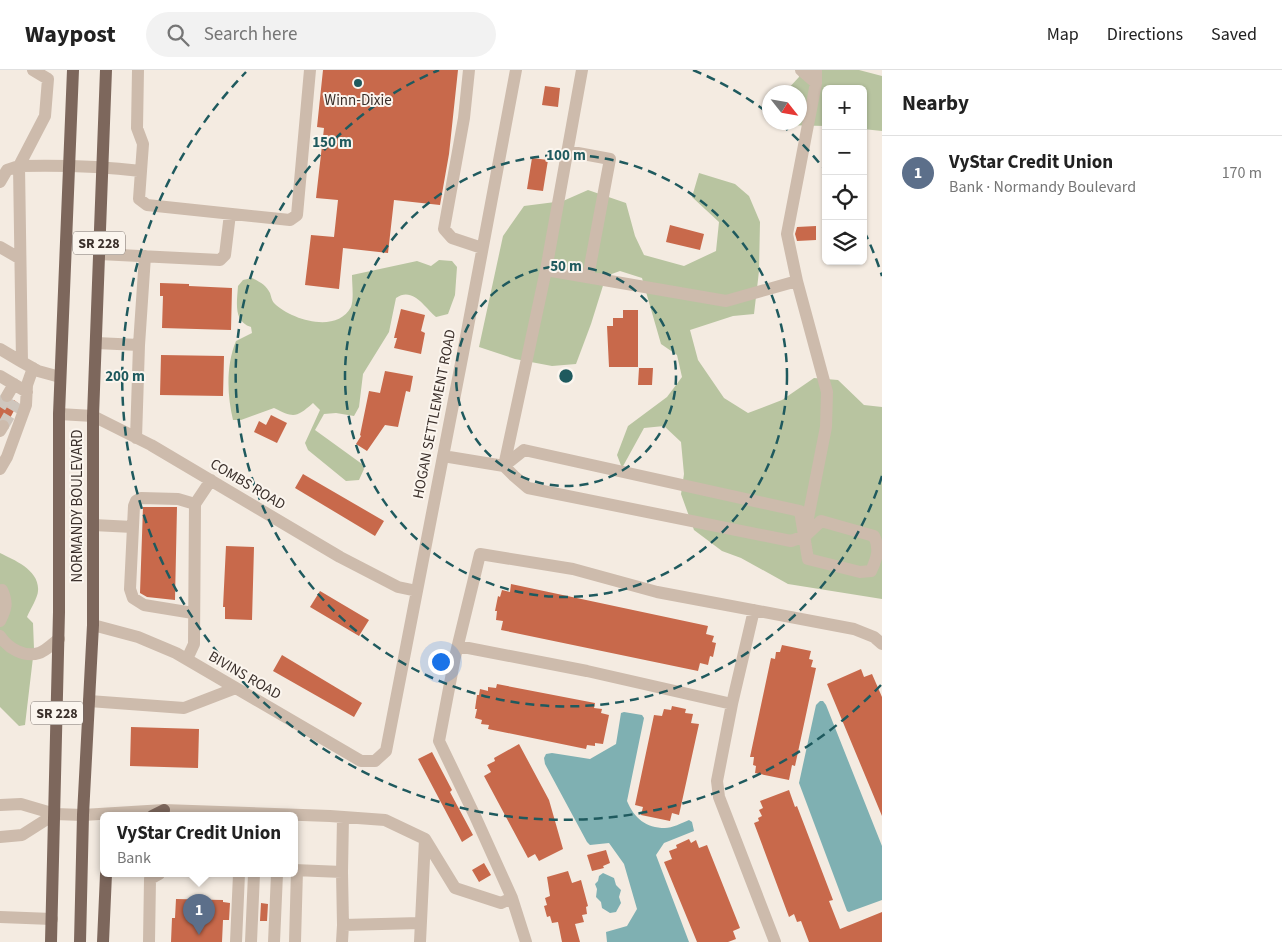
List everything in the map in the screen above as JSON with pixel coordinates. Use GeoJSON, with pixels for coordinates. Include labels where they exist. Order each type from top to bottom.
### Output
{"type":"FeatureCollection","features":[{"type":"Feature","properties":{"kind":"main road","name":"NORMANDY BOULEVARD"},"geometry":{"type":"LineString","coordinates":[[51,942],[59,639],[59,414],[73,70]]}},
{"type":"Feature","properties":{"kind":"main road","name":"NORMANDY BOULEVARD"},"geometry":{"type":"LineString","coordinates":[[80,942],[93,625],[93,416],[106,70]]}},
{"type":"Feature","properties":{"kind":"main road"},"geometry":{"type":"LineString","coordinates":[[160,812],[164,810]]}},
{"type":"Feature","properties":{"kind":"main road"},"geometry":{"type":"LineString","coordinates":[[102,942],[106,877]]}},
{"type":"Feature","properties":{"kind":"street"},"geometry":{"type":"LineString","coordinates":[[12,399],[27,385],[20,258],[19,166],[45,116],[48,79],[33,70]]}},
{"type":"Feature","properties":{"kind":"street"},"geometry":{"type":"LineString","coordinates":[[138,70],[137,128],[143,144],[139,199],[147,205],[290,220],[297,216],[310,70]]}},
{"type":"Feature","properties":{"kind":"street"},"geometry":{"type":"LineString","coordinates":[[469,70],[464,118],[444,229],[452,238],[482,248]]}},
{"type":"Feature","properties":{"kind":"street","name":"HOGAN SETTLEMENT ROAD"},"geometry":{"type":"LineString","coordinates":[[375,761],[386,750],[516,70]]}},
{"type":"Feature","properties":{"kind":"street"},"geometry":{"type":"LineString","coordinates":[[504,466],[546,270],[582,70]]}},
{"type":"Feature","properties":{"kind":"street"},"geometry":{"type":"LineString","coordinates":[[801,70],[816,77],[787,234],[797,282],[827,392],[826,427],[805,536]]}},
{"type":"Feature","properties":{"kind":"street"},"geometry":{"type":"LineString","coordinates":[[567,151],[610,159],[588,277]]}},
{"type":"Feature","properties":{"kind":"street"},"geometry":{"type":"LineString","coordinates":[[0,182],[7,170],[19,166],[102,166],[141,171]]}},
{"type":"Feature","properties":{"kind":"street"},"geometry":{"type":"LineString","coordinates":[[99,254],[220,260],[225,255],[230,214]]}},
{"type":"Feature","properties":{"kind":"street"},"geometry":{"type":"LineString","coordinates":[[0,247],[20,258]]}},
{"type":"Feature","properties":{"kind":"street"},"geometry":{"type":"LineString","coordinates":[[136,438],[139,345],[145,256]]}},
{"type":"Feature","properties":{"kind":"street"},"geometry":{"type":"LineString","coordinates":[[546,270],[726,301],[797,282]]}},
{"type":"Feature","properties":{"kind":"street"},"geometry":{"type":"LineString","coordinates":[[96,343],[139,345]]}},
{"type":"Feature","properties":{"kind":"street"},"geometry":{"type":"LineString","coordinates":[[0,349],[27,365],[60,377]]}},
{"type":"Feature","properties":{"kind":"street"},"geometry":{"type":"LineString","coordinates":[[0,376],[21,389],[26,405],[5,443],[0,469]]}},
{"type":"Feature","properties":{"kind":"street","name":"COMBS ROAD"},"geometry":{"type":"LineString","coordinates":[[59,414],[93,416],[211,480],[340,557],[398,587],[417,591]]}},
{"type":"Feature","properties":{"kind":"street"},"geometry":{"type":"LineString","coordinates":[[443,456],[504,466],[528,488],[791,541],[805,536],[820,521],[874,536],[878,545],[871,571],[860,572],[808,559],[805,536],[800,511],[524,450],[504,466]]}},
{"type":"Feature","properties":{"kind":"street"},"geometry":{"type":"LineString","coordinates":[[187,660],[194,644],[195,504],[211,480]]}},
{"type":"Feature","properties":{"kind":"street"},"geometry":{"type":"LineString","coordinates":[[193,613],[144,605],[133,598],[130,589],[134,506],[136,502],[141,498],[178,499],[195,504]]}},
{"type":"Feature","properties":{"kind":"street"},"geometry":{"type":"LineString","coordinates":[[93,525],[133,527]]}},
{"type":"Feature","properties":{"kind":"street"},"geometry":{"type":"LineString","coordinates":[[526,942],[512,898],[438,741],[480,554],[573,569],[657,592],[854,630],[874,637],[882,644]]}},
{"type":"Feature","properties":{"kind":"street"},"geometry":{"type":"LineString","coordinates":[[0,621],[6,599],[2,590]]}},
{"type":"Feature","properties":{"kind":"street"},"geometry":{"type":"LineString","coordinates":[[754,610],[732,704],[717,781],[719,797],[775,942]]}},
{"type":"Feature","properties":{"kind":"street","name":"BIVINS ROAD"},"geometry":{"type":"LineString","coordinates":[[93,625],[138,637],[187,660],[361,761],[375,761]]}},
{"type":"Feature","properties":{"kind":"street"},"geometry":{"type":"LineString","coordinates":[[0,636],[13,650],[24,654],[38,653],[59,639]]}},
{"type":"Feature","properties":{"kind":"street"},"geometry":{"type":"LineString","coordinates":[[458,646],[587,671],[732,704]]}},
{"type":"Feature","properties":{"kind":"street"},"geometry":{"type":"LineString","coordinates":[[89,701],[184,708],[236,688]]}},
{"type":"Feature","properties":{"kind":"street"},"geometry":{"type":"LineString","coordinates":[[0,805],[21,804],[55,814],[100,814]]}},
{"type":"Feature","properties":{"kind":"street"},"geometry":{"type":"LineString","coordinates":[[132,812],[164,810],[215,812]]}},
{"type":"Feature","properties":{"kind":"street"},"geometry":{"type":"LineString","coordinates":[[0,837],[22,835],[55,814]]}},
{"type":"Feature","properties":{"kind":"street"},"geometry":{"type":"LineString","coordinates":[[298,815],[385,820],[425,839],[455,888],[501,903],[512,898]]}},
{"type":"Feature","properties":{"kind":"street"},"geometry":{"type":"LineString","coordinates":[[342,942],[343,817]]}},
{"type":"Feature","properties":{"kind":"street"},"geometry":{"type":"LineString","coordinates":[[420,942],[425,839]]}},
{"type":"Feature","properties":{"kind":"street"},"geometry":{"type":"LineString","coordinates":[[298,870],[342,872]]}},
{"type":"Feature","properties":{"kind":"street"},"geometry":{"type":"LineString","coordinates":[[148,942],[150,879],[154,877]]}},
{"type":"Feature","properties":{"kind":"street"},"geometry":{"type":"LineString","coordinates":[[228,942],[231,877]]}},
{"type":"Feature","properties":{"kind":"street"},"geometry":{"type":"LineString","coordinates":[[236,942],[239,877]]}},
{"type":"Feature","properties":{"kind":"street"},"geometry":{"type":"LineString","coordinates":[[243,942],[246,877]]}},
{"type":"Feature","properties":{"kind":"street"},"geometry":{"type":"LineString","coordinates":[[251,942],[254,877]]}},
{"type":"Feature","properties":{"kind":"street"},"geometry":{"type":"LineString","coordinates":[[259,942],[262,877]]}},
{"type":"Feature","properties":{"kind":"street"},"geometry":{"type":"LineString","coordinates":[[274,942],[277,877]]}},
{"type":"Feature","properties":{"kind":"street"},"geometry":{"type":"LineString","coordinates":[[295,877],[295,942]]}},
{"type":"Feature","properties":{"kind":"street"},"geometry":{"type":"LineString","coordinates":[[0,916],[52,919]]}},
{"type":"Feature","properties":{"kind":"street"},"geometry":{"type":"LineString","coordinates":[[343,925],[420,923]]}},
{"type":"Feature","properties":{"kind":"green space"},"geometry":{"type":"Polygon","coordinates":[[[798,70],[859,70],[882,76],[882,131],[867,129],[867,85],[822,85],[822,126],[807,126],[807,85],[792,85],[799,77],[798,70]]]}},
{"type":"Feature","properties":{"kind":"green space"},"geometry":{"type":"Polygon","coordinates":[[[699,173],[735,184],[749,196],[760,222],[759,271],[754,314],[733,316],[690,330],[698,360],[724,398],[748,413],[782,400],[814,378],[838,380],[864,405],[882,407],[882,599],[788,584],[741,558],[722,551],[694,530],[681,494],[684,474],[681,442],[664,426],[644,428],[622,468],[617,455],[628,426],[667,397],[682,377],[677,355],[661,344],[642,278],[620,271],[606,276],[576,364],[552,366],[515,359],[479,347],[503,236],[524,206],[563,201],[588,190],[626,203],[635,236],[644,255],[684,266],[716,251],[719,222],[692,197],[699,173]]]}},
{"type":"Feature","properties":{"kind":"green space"},"geometry":{"type":"Polygon","coordinates":[[[439,260],[452,261],[457,267],[455,295],[448,314],[436,317],[413,296],[402,295],[396,298],[389,332],[363,374],[359,407],[354,416],[336,413],[324,414],[315,430],[362,464],[364,469],[359,480],[346,481],[308,450],[305,443],[320,410],[313,403],[303,412],[295,415],[286,414],[274,408],[241,420],[233,420],[228,380],[230,360],[236,341],[252,333],[251,327],[241,321],[237,311],[238,286],[243,280],[252,278],[262,284],[270,293],[274,303],[291,315],[314,322],[325,322],[335,320],[344,315],[351,307],[353,296],[352,275],[417,261],[431,266],[439,260]]]}},
{"type":"Feature","properties":{"kind":"green space"},"geometry":{"type":"Polygon","coordinates":[[[0,553],[25,567],[35,577],[38,584],[37,597],[27,617],[33,623],[34,649],[25,725],[19,726],[0,707],[0,553]]]}},
{"type":"Feature","properties":{"kind":"water"},"geometry":{"type":"Polygon","coordinates":[[[823,701],[826,705],[882,846],[882,900],[849,912],[847,911],[799,783],[816,705],[823,701]]]}},
{"type":"Feature","properties":{"kind":"water"},"geometry":{"type":"Polygon","coordinates":[[[621,713],[642,715],[644,718],[627,801],[633,812],[641,821],[658,828],[668,828],[689,820],[692,822],[694,831],[664,843],[656,855],[689,942],[607,942],[606,932],[627,926],[637,909],[624,864],[609,843],[590,845],[587,842],[545,764],[544,758],[546,754],[552,753],[590,759],[616,744],[621,713]]]}},
{"type":"Feature","properties":{"kind":"water"},"geometry":{"type":"Polygon","coordinates":[[[603,873],[614,878],[616,885],[621,890],[619,897],[621,903],[616,912],[610,913],[602,908],[601,902],[596,897],[597,889],[595,884],[603,873]]]}},
{"type":"Feature","properties":{"kind":"building"},"geometry":{"type":"Polygon","coordinates":[[[323,70],[458,70],[449,154],[440,205],[394,200],[388,253],[343,248],[339,289],[305,285],[311,235],[334,237],[338,200],[316,198],[324,128],[317,127],[323,70]]]}},
{"type":"Feature","properties":{"kind":"building"},"geometry":{"type":"Polygon","coordinates":[[[545,86],[560,88],[558,107],[542,105],[545,86]]]}},
{"type":"Feature","properties":{"kind":"building"},"geometry":{"type":"Polygon","coordinates":[[[532,158],[548,160],[543,191],[527,189],[532,158]]]}},
{"type":"Feature","properties":{"kind":"building"},"geometry":{"type":"Polygon","coordinates":[[[670,225],[704,234],[700,250],[666,242],[670,225]]]}},
{"type":"Feature","properties":{"kind":"building"},"geometry":{"type":"Polygon","coordinates":[[[816,226],[816,240],[797,241],[795,234],[797,227],[816,226]]]}},
{"type":"Feature","properties":{"kind":"building"},"geometry":{"type":"Polygon","coordinates":[[[160,283],[232,288],[231,330],[162,328],[163,296],[160,296],[160,283]]]}},
{"type":"Feature","properties":{"kind":"building"},"geometry":{"type":"Polygon","coordinates":[[[401,309],[425,315],[421,331],[425,333],[421,354],[394,348],[397,338],[394,338],[401,309]]]}},
{"type":"Feature","properties":{"kind":"building"},"geometry":{"type":"Polygon","coordinates":[[[623,310],[638,310],[638,367],[609,367],[607,326],[613,326],[613,318],[623,318],[623,310]]]}},
{"type":"Feature","properties":{"kind":"building"},"geometry":{"type":"Polygon","coordinates":[[[161,355],[224,356],[223,396],[160,395],[161,355]]]}},
{"type":"Feature","properties":{"kind":"building"},"geometry":{"type":"Polygon","coordinates":[[[639,368],[653,368],[652,385],[638,385],[639,368]]]}},
{"type":"Feature","properties":{"kind":"building"},"geometry":{"type":"Polygon","coordinates":[[[385,371],[413,376],[410,392],[406,391],[398,427],[385,425],[367,451],[356,444],[361,436],[369,391],[380,393],[385,371]]]}},
{"type":"Feature","properties":{"kind":"building"},"geometry":{"type":"Polygon","coordinates":[[[0,400],[6,404],[14,400],[18,403],[9,420],[0,419],[0,400]]]}},
{"type":"Feature","properties":{"kind":"building"},"geometry":{"type":"Polygon","coordinates":[[[271,415],[287,423],[277,443],[254,432],[259,421],[266,425],[271,415]]]}},
{"type":"Feature","properties":{"kind":"building"},"geometry":{"type":"Polygon","coordinates":[[[303,474],[384,521],[375,536],[295,488],[303,474]]]}},
{"type":"Feature","properties":{"kind":"building"},"geometry":{"type":"Polygon","coordinates":[[[143,507],[177,507],[175,600],[147,597],[140,593],[143,507]]]}},
{"type":"Feature","properties":{"kind":"building"},"geometry":{"type":"Polygon","coordinates":[[[226,546],[254,547],[252,620],[225,619],[225,607],[223,607],[226,546]]]}},
{"type":"Feature","properties":{"kind":"building"},"geometry":{"type":"Polygon","coordinates":[[[511,584],[708,626],[706,634],[714,636],[712,642],[716,643],[713,657],[710,656],[708,665],[700,663],[698,671],[501,630],[503,621],[496,620],[497,611],[495,611],[498,596],[500,597],[502,590],[510,592],[511,584]]]}},
{"type":"Feature","properties":{"kind":"building"},"geometry":{"type":"Polygon","coordinates":[[[320,591],[369,620],[359,636],[310,607],[320,591]]]}},
{"type":"Feature","properties":{"kind":"building"},"geometry":{"type":"Polygon","coordinates":[[[782,645],[811,651],[809,659],[813,660],[811,667],[816,668],[795,766],[792,765],[789,780],[755,773],[754,757],[750,757],[771,658],[775,659],[776,652],[780,652],[782,645]]]}},
{"type":"Feature","properties":{"kind":"building"},"geometry":{"type":"Polygon","coordinates":[[[282,655],[362,703],[354,717],[273,671],[282,655]]]}},
{"type":"Feature","properties":{"kind":"building"},"geometry":{"type":"Polygon","coordinates":[[[861,669],[864,677],[872,674],[882,697],[882,816],[827,684],[861,669]]]}},
{"type":"Feature","properties":{"kind":"building"},"geometry":{"type":"Polygon","coordinates":[[[497,684],[595,703],[594,708],[602,709],[601,713],[609,715],[603,744],[587,745],[586,749],[488,729],[489,725],[481,724],[482,720],[475,718],[477,695],[479,695],[480,689],[488,691],[488,687],[496,688],[497,684]]]}},
{"type":"Feature","properties":{"kind":"building"},"geometry":{"type":"Polygon","coordinates":[[[672,706],[686,709],[685,713],[693,714],[691,723],[699,724],[679,815],[672,813],[670,821],[641,815],[643,807],[635,805],[654,715],[662,716],[664,709],[671,710],[672,706]]]}},
{"type":"Feature","properties":{"kind":"building"},"geometry":{"type":"Polygon","coordinates":[[[131,727],[199,729],[198,768],[130,766],[131,727]]]}},
{"type":"Feature","properties":{"kind":"building"},"geometry":{"type":"Polygon","coordinates":[[[519,744],[549,800],[563,849],[539,861],[535,854],[528,858],[484,776],[491,772],[487,765],[495,761],[494,758],[519,744]]]}},
{"type":"Feature","properties":{"kind":"building"},"geometry":{"type":"Polygon","coordinates":[[[432,752],[452,790],[450,792],[473,835],[462,842],[418,759],[432,752]]]}},
{"type":"Feature","properties":{"kind":"building"},"geometry":{"type":"Polygon","coordinates":[[[789,790],[833,900],[829,901],[840,929],[882,912],[882,942],[809,942],[801,921],[797,922],[794,914],[789,917],[754,823],[759,821],[758,818],[762,816],[759,810],[763,808],[760,801],[789,790]]]}},
{"type":"Feature","properties":{"kind":"building"},"geometry":{"type":"Polygon","coordinates":[[[689,839],[691,843],[696,840],[699,848],[707,845],[740,928],[733,931],[736,939],[728,942],[697,942],[664,862],[672,859],[669,851],[677,848],[676,845],[689,839]]]}},
{"type":"Feature","properties":{"kind":"building"},"geometry":{"type":"Polygon","coordinates":[[[606,850],[610,863],[603,866],[604,868],[592,871],[587,855],[606,850]]]}},
{"type":"Feature","properties":{"kind":"building"},"geometry":{"type":"Polygon","coordinates":[[[484,863],[491,875],[479,882],[472,870],[484,863]]]}},
{"type":"Feature","properties":{"kind":"building"},"geometry":{"type":"Polygon","coordinates":[[[568,871],[572,883],[581,880],[588,906],[586,907],[587,914],[582,915],[584,922],[575,924],[580,942],[562,942],[558,922],[552,923],[550,916],[547,917],[544,906],[547,905],[545,898],[550,896],[547,877],[568,871]]]}},
{"type":"Feature","properties":{"kind":"building"},"geometry":{"type":"Polygon","coordinates":[[[176,899],[223,900],[223,902],[230,903],[229,920],[223,920],[222,942],[171,942],[172,918],[175,918],[176,899]]]}},
{"type":"Feature","properties":{"kind":"building"},"geometry":{"type":"Polygon","coordinates":[[[261,903],[268,904],[267,921],[260,921],[261,903]]]}},
{"type":"Feature","properties":{"kind":"tunnel"},"geometry":{"type":"LineString","coordinates":[[0,407],[7,396]]}},
{"type":"Feature","properties":{"kind":"tunnel"},"geometry":{"type":"LineString","coordinates":[[3,426],[17,402]]}},
{"type":"Feature","properties":{"kind":"place","name":"Winn-Dixie"},"geometry":{"type":"Point","coordinates":[358,83]}},
{"type":"Feature","properties":{"kind":"place","name":"VyStar Credit Union"},"geometry":{"type":"Point","coordinates":[199,935]}}]}
